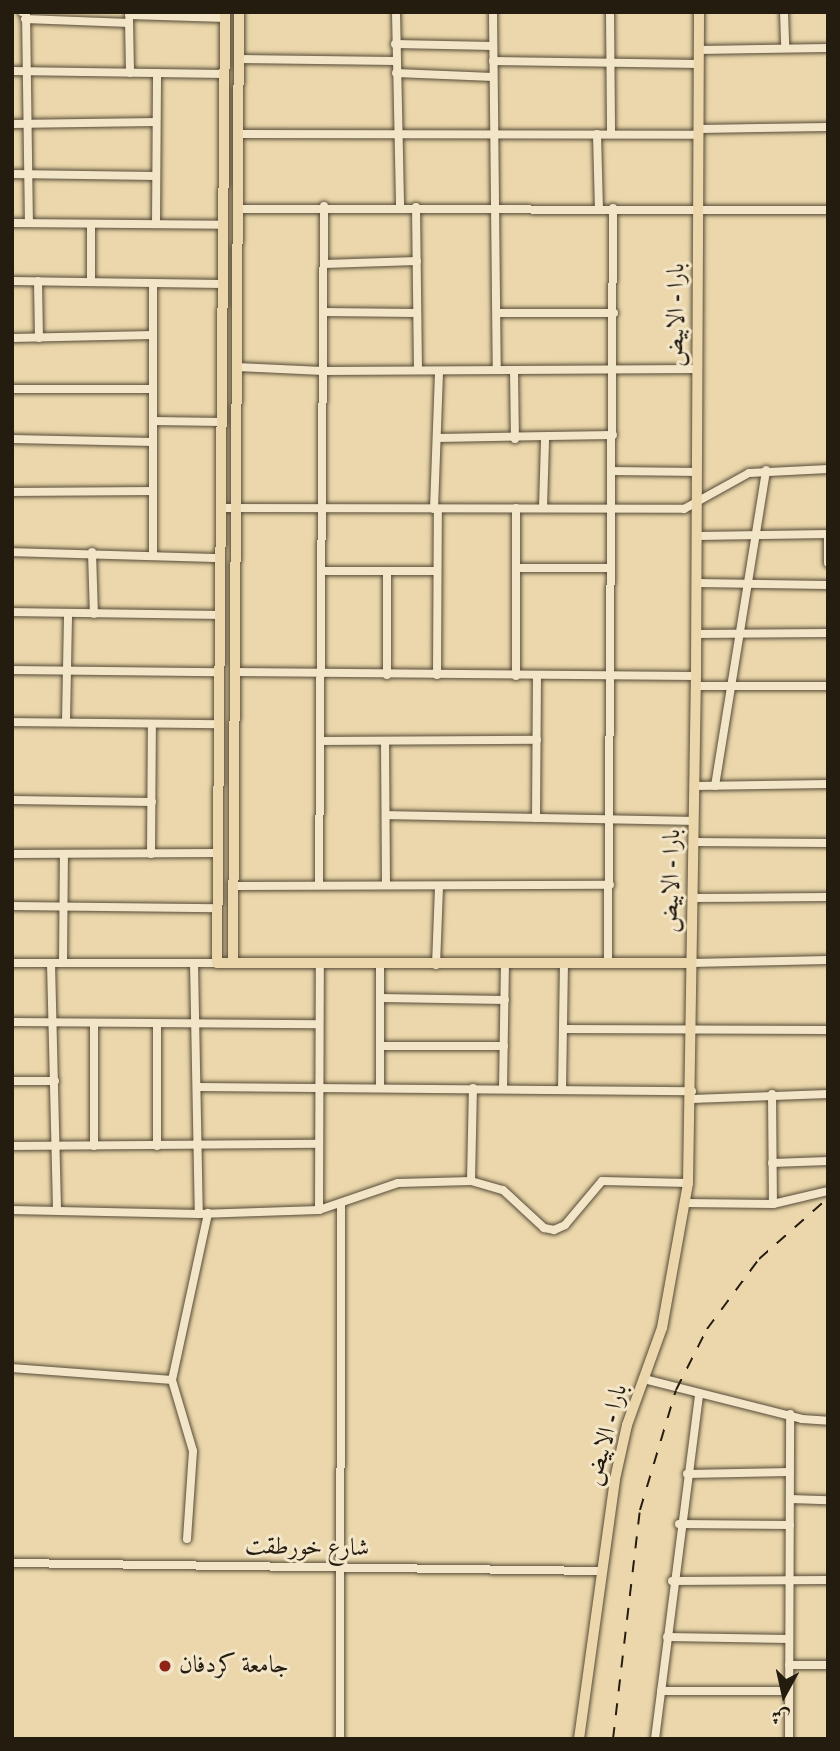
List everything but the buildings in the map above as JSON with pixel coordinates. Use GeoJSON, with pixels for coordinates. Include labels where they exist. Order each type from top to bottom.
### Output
{"type":"FeatureCollection","features":[{"type":"Feature","properties":{"kind":"main road"},"geometry":{"type":"LineString","coordinates":[[233,964],[239,12]]}},
{"type":"Feature","properties":{"kind":"main road","name":"بارا - الابيض"},"geometry":{"type":"LineString","coordinates":[[579,1739],[600,1571],[622,1442],[662,1328],[688,1183],[692,1095],[691,963],[696,681],[699,12]]}},
{"type":"Feature","properties":{"kind":"main road"},"geometry":{"type":"LineString","coordinates":[[225,15],[217,963],[691,963]]}},
{"type":"Feature","properties":{"kind":"street"},"geometry":{"type":"LineString","coordinates":[[396,12],[400,206]]}},
{"type":"Feature","properties":{"kind":"street"},"geometry":{"type":"LineString","coordinates":[[493,12],[492,134],[497,208],[497,370]]}},
{"type":"Feature","properties":{"kind":"street"},"geometry":{"type":"LineString","coordinates":[[610,12],[611,134]]}},
{"type":"Feature","properties":{"kind":"street"},"geometry":{"type":"LineString","coordinates":[[784,12],[785,48]]}},
{"type":"Feature","properties":{"kind":"street"},"geometry":{"type":"LineString","coordinates":[[29,222],[24,124],[24,16],[225,15]]}},
{"type":"Feature","properties":{"kind":"street"},"geometry":{"type":"LineString","coordinates":[[129,17],[131,73]]}},
{"type":"Feature","properties":{"kind":"street"},"geometry":{"type":"LineString","coordinates":[[396,44],[493,46]]}},
{"type":"Feature","properties":{"kind":"street"},"geometry":{"type":"LineString","coordinates":[[699,50],[828,48]]}},
{"type":"Feature","properties":{"kind":"street"},"geometry":{"type":"LineString","coordinates":[[239,58],[396,61]]}},
{"type":"Feature","properties":{"kind":"street"},"geometry":{"type":"LineString","coordinates":[[493,61],[699,64]]}},
{"type":"Feature","properties":{"kind":"street"},"geometry":{"type":"LineString","coordinates":[[12,71],[225,74]]}},
{"type":"Feature","properties":{"kind":"street"},"geometry":{"type":"LineString","coordinates":[[156,223],[157,73]]}},
{"type":"Feature","properties":{"kind":"street"},"geometry":{"type":"LineString","coordinates":[[396,73],[493,77]]}},
{"type":"Feature","properties":{"kind":"street"},"geometry":{"type":"LineString","coordinates":[[12,124],[156,122]]}},
{"type":"Feature","properties":{"kind":"street"},"geometry":{"type":"LineString","coordinates":[[238,134],[611,134],[828,127]]}},
{"type":"Feature","properties":{"kind":"street"},"geometry":{"type":"LineString","coordinates":[[597,134],[599,208]]}},
{"type":"Feature","properties":{"kind":"street"},"geometry":{"type":"LineString","coordinates":[[12,174],[156,176]]}},
{"type":"Feature","properties":{"kind":"street"},"geometry":{"type":"LineString","coordinates":[[319,884],[324,206]]}},
{"type":"Feature","properties":{"kind":"street"},"geometry":{"type":"LineString","coordinates":[[239,209],[400,206],[828,209]]}},
{"type":"Feature","properties":{"kind":"street"},"geometry":{"type":"LineString","coordinates":[[416,207],[418,370]]}},
{"type":"Feature","properties":{"kind":"street"},"geometry":{"type":"LineString","coordinates":[[608,964],[614,471],[613,208]]}},
{"type":"Feature","properties":{"kind":"street"},"geometry":{"type":"LineString","coordinates":[[12,223],[224,225]]}},
{"type":"Feature","properties":{"kind":"street"},"geometry":{"type":"LineString","coordinates":[[91,224],[91,281]]}},
{"type":"Feature","properties":{"kind":"street"},"geometry":{"type":"LineString","coordinates":[[324,264],[417,261]]}},
{"type":"Feature","properties":{"kind":"street"},"geometry":{"type":"LineString","coordinates":[[12,281],[223,284]]}},
{"type":"Feature","properties":{"kind":"street"},"geometry":{"type":"LineString","coordinates":[[38,281],[39,338]]}},
{"type":"Feature","properties":{"kind":"street"},"geometry":{"type":"LineString","coordinates":[[153,283],[153,555]]}},
{"type":"Feature","properties":{"kind":"street"},"geometry":{"type":"LineString","coordinates":[[323,312],[417,313]]}},
{"type":"Feature","properties":{"kind":"street"},"geometry":{"type":"LineString","coordinates":[[496,313],[614,313]]}},
{"type":"Feature","properties":{"kind":"street"},"geometry":{"type":"LineString","coordinates":[[12,338],[153,335]]}},
{"type":"Feature","properties":{"kind":"street"},"geometry":{"type":"LineString","coordinates":[[237,367],[323,371],[698,369]]}},
{"type":"Feature","properties":{"kind":"street"},"geometry":{"type":"LineString","coordinates":[[514,370],[515,439]]}},
{"type":"Feature","properties":{"kind":"street"},"geometry":{"type":"LineString","coordinates":[[436,675],[439,371]]}},
{"type":"Feature","properties":{"kind":"street"},"geometry":{"type":"LineString","coordinates":[[12,389],[153,389]]}},
{"type":"Feature","properties":{"kind":"street"},"geometry":{"type":"LineString","coordinates":[[154,421],[222,422]]}},
{"type":"Feature","properties":{"kind":"street"},"geometry":{"type":"LineString","coordinates":[[438,438],[545,439],[613,435]]}},
{"type":"Feature","properties":{"kind":"street"},"geometry":{"type":"LineString","coordinates":[[12,439],[153,442]]}},
{"type":"Feature","properties":{"kind":"street"},"geometry":{"type":"LineString","coordinates":[[543,508],[545,439]]}},
{"type":"Feature","properties":{"kind":"street"},"geometry":{"type":"LineString","coordinates":[[221,508],[684,509],[730,482],[766,470],[828,469]]}},
{"type":"Feature","properties":{"kind":"street"},"geometry":{"type":"LineString","coordinates":[[715,786],[734,686],[766,470]]}},
{"type":"Feature","properties":{"kind":"street"},"geometry":{"type":"LineString","coordinates":[[614,471],[697,472]]}},
{"type":"Feature","properties":{"kind":"street"},"geometry":{"type":"LineString","coordinates":[[12,492],[152,491]]}},
{"type":"Feature","properties":{"kind":"street"},"geometry":{"type":"LineString","coordinates":[[516,508],[516,676]]}},
{"type":"Feature","properties":{"kind":"street"},"geometry":{"type":"LineString","coordinates":[[697,536],[828,534],[828,563]]}},
{"type":"Feature","properties":{"kind":"street"},"geometry":{"type":"LineString","coordinates":[[12,552],[92,552],[219,558]]}},
{"type":"Feature","properties":{"kind":"street"},"geometry":{"type":"LineString","coordinates":[[92,552],[94,614]]}},
{"type":"Feature","properties":{"kind":"street"},"geometry":{"type":"LineString","coordinates":[[516,568],[611,568]]}},
{"type":"Feature","properties":{"kind":"street"},"geometry":{"type":"LineString","coordinates":[[321,571],[435,571]]}},
{"type":"Feature","properties":{"kind":"street"},"geometry":{"type":"LineString","coordinates":[[387,571],[387,675]]}},
{"type":"Feature","properties":{"kind":"street"},"geometry":{"type":"LineString","coordinates":[[696,583],[828,585]]}},
{"type":"Feature","properties":{"kind":"street"},"geometry":{"type":"LineString","coordinates":[[12,612],[220,615]]}},
{"type":"Feature","properties":{"kind":"street"},"geometry":{"type":"LineString","coordinates":[[66,721],[68,614]]}},
{"type":"Feature","properties":{"kind":"street"},"geometry":{"type":"LineString","coordinates":[[696,634],[828,633]]}},
{"type":"Feature","properties":{"kind":"street"},"geometry":{"type":"LineString","coordinates":[[12,670],[219,672]]}},
{"type":"Feature","properties":{"kind":"street"},"geometry":{"type":"LineString","coordinates":[[235,672],[612,677],[696,681],[734,686],[828,686]]}},
{"type":"Feature","properties":{"kind":"street"},"geometry":{"type":"LineString","coordinates":[[536,818],[537,676]]}},
{"type":"Feature","properties":{"kind":"street"},"geometry":{"type":"LineString","coordinates":[[12,722],[218,724]]}},
{"type":"Feature","properties":{"kind":"street"},"geometry":{"type":"LineString","coordinates":[[151,854],[152,724]]}},
{"type":"Feature","properties":{"kind":"street"},"geometry":{"type":"LineString","coordinates":[[322,741],[537,740]]}},
{"type":"Feature","properties":{"kind":"street"},"geometry":{"type":"LineString","coordinates":[[386,741],[386,885]]}},
{"type":"Feature","properties":{"kind":"street"},"geometry":{"type":"LineString","coordinates":[[695,786],[828,784]]}},
{"type":"Feature","properties":{"kind":"street"},"geometry":{"type":"LineString","coordinates":[[12,800],[152,803]]}},
{"type":"Feature","properties":{"kind":"street"},"geometry":{"type":"LineString","coordinates":[[386,815],[694,821]]}},
{"type":"Feature","properties":{"kind":"street"},"geometry":{"type":"LineString","coordinates":[[693,842],[828,843]]}},
{"type":"Feature","properties":{"kind":"street"},"geometry":{"type":"LineString","coordinates":[[12,854],[218,853]]}},
{"type":"Feature","properties":{"kind":"street"},"geometry":{"type":"LineString","coordinates":[[64,855],[64,963]]}},
{"type":"Feature","properties":{"kind":"street"},"geometry":{"type":"LineString","coordinates":[[234,886],[610,885]]}},
{"type":"Feature","properties":{"kind":"street"},"geometry":{"type":"LineString","coordinates":[[436,964],[439,886]]}},
{"type":"Feature","properties":{"kind":"street"},"geometry":{"type":"LineString","coordinates":[[692,898],[828,897]]}},
{"type":"Feature","properties":{"kind":"street"},"geometry":{"type":"LineString","coordinates":[[12,906],[218,908]]}},
{"type":"Feature","properties":{"kind":"street"},"geometry":{"type":"LineString","coordinates":[[691,963],[828,960]]}},
{"type":"Feature","properties":{"kind":"street"},"geometry":{"type":"LineString","coordinates":[[12,962],[217,963]]}},
{"type":"Feature","properties":{"kind":"street"},"geometry":{"type":"LineString","coordinates":[[51,963],[57,1211]]}},
{"type":"Feature","properties":{"kind":"street"},"geometry":{"type":"LineString","coordinates":[[187,1539],[193,1451],[172,1380],[204,1214],[197,1146],[194,963]]}},
{"type":"Feature","properties":{"kind":"street"},"geometry":{"type":"LineString","coordinates":[[319,1210],[317,1087],[320,964]]}},
{"type":"Feature","properties":{"kind":"street"},"geometry":{"type":"LineString","coordinates":[[380,964],[380,1087]]}},
{"type":"Feature","properties":{"kind":"street"},"geometry":{"type":"LineString","coordinates":[[562,1090],[564,964]]}},
{"type":"Feature","properties":{"kind":"street"},"geometry":{"type":"LineString","coordinates":[[503,1089],[505,965]]}},
{"type":"Feature","properties":{"kind":"street"},"geometry":{"type":"LineString","coordinates":[[381,998],[505,1000]]}},
{"type":"Feature","properties":{"kind":"street"},"geometry":{"type":"LineString","coordinates":[[12,1022],[319,1024]]}},
{"type":"Feature","properties":{"kind":"street"},"geometry":{"type":"LineString","coordinates":[[94,1023],[94,1146]]}},
{"type":"Feature","properties":{"kind":"street"},"geometry":{"type":"LineString","coordinates":[[157,1146],[158,1024]]}},
{"type":"Feature","properties":{"kind":"street"},"geometry":{"type":"LineString","coordinates":[[563,1029],[828,1030]]}},
{"type":"Feature","properties":{"kind":"street"},"geometry":{"type":"LineString","coordinates":[[381,1046],[504,1046]]}},
{"type":"Feature","properties":{"kind":"street"},"geometry":{"type":"LineString","coordinates":[[12,1081],[55,1081]]}},
{"type":"Feature","properties":{"kind":"street"},"geometry":{"type":"LineString","coordinates":[[197,1087],[473,1088],[692,1095],[828,1094]]}},
{"type":"Feature","properties":{"kind":"street"},"geometry":{"type":"LineString","coordinates":[[471,1181],[473,1088]]}},
{"type":"Feature","properties":{"kind":"street"},"geometry":{"type":"LineString","coordinates":[[772,1094],[773,1204]]}},
{"type":"Feature","properties":{"kind":"street"},"geometry":{"type":"LineString","coordinates":[[12,1146],[317,1144]]}},
{"type":"Feature","properties":{"kind":"street"},"geometry":{"type":"LineString","coordinates":[[772,1163],[828,1161]]}},
{"type":"Feature","properties":{"kind":"street"},"geometry":{"type":"LineString","coordinates":[[12,1210],[204,1214],[319,1210],[341,1206],[398,1183],[471,1181],[503,1191],[544,1228],[554,1230],[565,1225],[602,1181],[688,1183]]}},
{"type":"Feature","properties":{"kind":"street"},"geometry":{"type":"LineString","coordinates":[[685,1203],[773,1204],[828,1191]]}},
{"type":"Feature","properties":{"kind":"street"},"geometry":{"type":"LineString","coordinates":[[340,1739],[343,1568],[341,1206]]}},
{"type":"Feature","properties":{"kind":"street"},"geometry":{"type":"LineString","coordinates":[[12,1368],[172,1380]]}},
{"type":"Feature","properties":{"kind":"street"},"geometry":{"type":"LineString","coordinates":[[644,1379],[699,1395],[828,1421]]}},
{"type":"Feature","properties":{"kind":"street"},"geometry":{"type":"LineString","coordinates":[[655,1739],[679,1524],[699,1395]]}},
{"type":"Feature","properties":{"kind":"street"},"geometry":{"type":"LineString","coordinates":[[789,1739],[790,1414]]}},
{"type":"Feature","properties":{"kind":"street"},"geometry":{"type":"LineString","coordinates":[[687,1474],[790,1472]]}},
{"type":"Feature","properties":{"kind":"street"},"geometry":{"type":"LineString","coordinates":[[790,1499],[828,1500]]}},
{"type":"Feature","properties":{"kind":"street"},"geometry":{"type":"LineString","coordinates":[[679,1524],[790,1525]]}},
{"type":"Feature","properties":{"kind":"street","name":"شارع خورطقت"},"geometry":{"type":"LineString","coordinates":[[12,1563],[600,1571]]}},
{"type":"Feature","properties":{"kind":"street"},"geometry":{"type":"LineString","coordinates":[[672,1581],[828,1580]]}},
{"type":"Feature","properties":{"kind":"street"},"geometry":{"type":"LineString","coordinates":[[667,1637],[789,1639]]}},
{"type":"Feature","properties":{"kind":"street"},"geometry":{"type":"LineString","coordinates":[[789,1665],[828,1665]]}},
{"type":"Feature","properties":{"kind":"street"},"geometry":{"type":"LineString","coordinates":[[661,1691],[789,1691]]}},
{"type":"Feature","properties":{"kind":"railway"},"geometry":{"type":"LineString","coordinates":[[613,1739],[640,1510],[676,1390],[707,1329],[759,1259],[828,1198]]}},
{"type":"Feature","properties":{"kind":"place","name":"جامعة كردفان"},"geometry":{"type":"Point","coordinates":[165,1666]}}]}
